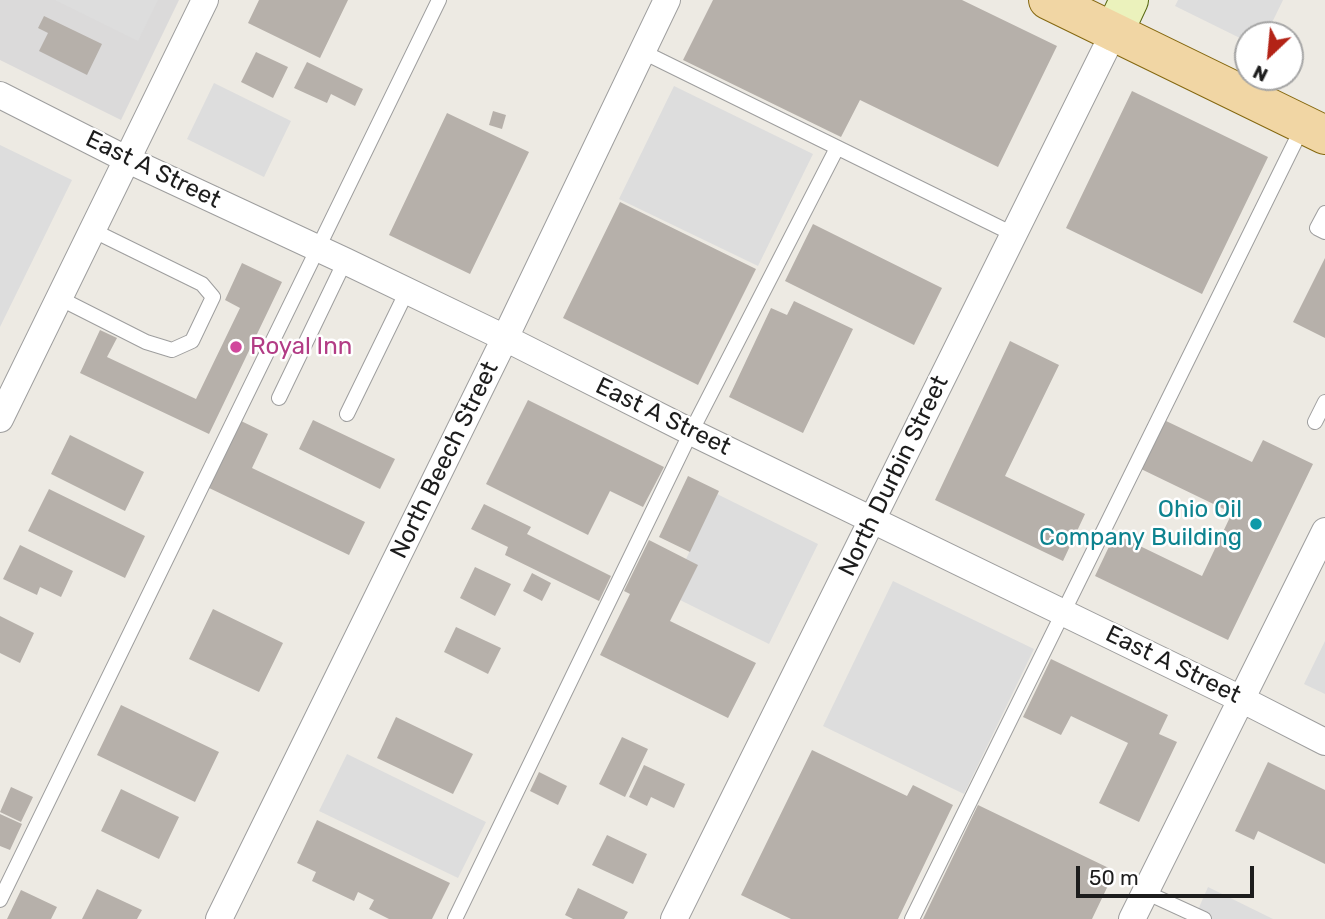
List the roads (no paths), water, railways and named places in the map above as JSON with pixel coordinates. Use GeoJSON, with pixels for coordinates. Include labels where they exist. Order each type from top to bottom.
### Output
{"type":"FeatureCollection","features":[{"type":"Feature","properties":{"kind":"main road"},"geometry":{"type":"LineString","coordinates":[[1048,0],[1121,16],[1314,129]]}},
{"type":"Feature","properties":{"kind":"street"},"geometry":{"type":"LineString","coordinates":[[0,419],[205,0]]}},
{"type":"Feature","properties":{"kind":"street","name":"North Beech Street"},"geometry":{"type":"LineString","coordinates":[[219,919],[505,338],[667,0]]}},
{"type":"Feature","properties":{"kind":"street","name":"North Durbin Street"},"geometry":{"type":"LineString","coordinates":[[674,919],[1121,16]]}},
{"type":"Feature","properties":{"kind":"street","name":"East A Street"},"geometry":{"type":"LineString","coordinates":[[0,95],[126,159],[505,338],[691,432],[1325,742]]}},
{"type":"Feature","properties":{"kind":"street"},"geometry":{"type":"LineString","coordinates":[[1132,919],[1325,531]]}},
{"type":"Feature","properties":{"kind":"lane"},"geometry":{"type":"LineString","coordinates":[[0,900],[439,0]]}},
{"type":"Feature","properties":{"kind":"lane"},"geometry":{"type":"LineString","coordinates":[[641,51],[1013,234]]}},
{"type":"Feature","properties":{"kind":"lane"},"geometry":{"type":"LineString","coordinates":[[912,919],[1063,612],[1314,129]]}},
{"type":"Feature","properties":{"kind":"lane"},"geometry":{"type":"LineString","coordinates":[[455,919],[691,432],[837,148]]}},
{"type":"Feature","properties":{"kind":"lane"},"geometry":{"type":"LineString","coordinates":[[1321,230],[1325,213]]}},
{"type":"Feature","properties":{"kind":"lane"},"geometry":{"type":"LineString","coordinates":[[59,298],[146,342],[172,350],[192,341],[213,297],[202,284],[92,230]]}},
{"type":"Feature","properties":{"kind":"lane"},"geometry":{"type":"LineString","coordinates":[[279,398],[345,261]]}},
{"type":"Feature","properties":{"kind":"lane"},"geometry":{"type":"LineString","coordinates":[[347,414],[407,291]]}},
{"type":"Feature","properties":{"kind":"lane"},"geometry":{"type":"LineString","coordinates":[[1315,422],[1325,401]]}},
{"type":"Feature","properties":{"kind":"lane"},"geometry":{"type":"LineString","coordinates":[[1145,892],[1204,919]]}},
{"type":"Feature","properties":{"kind":"place","name":"Royal Inn"},"geometry":{"type":"Point","coordinates":[236,347]}},
{"type":"Feature","properties":{"kind":"place","name":"Ohio Oil Company Building"},"geometry":{"type":"Point","coordinates":[1256,524]}}]}
